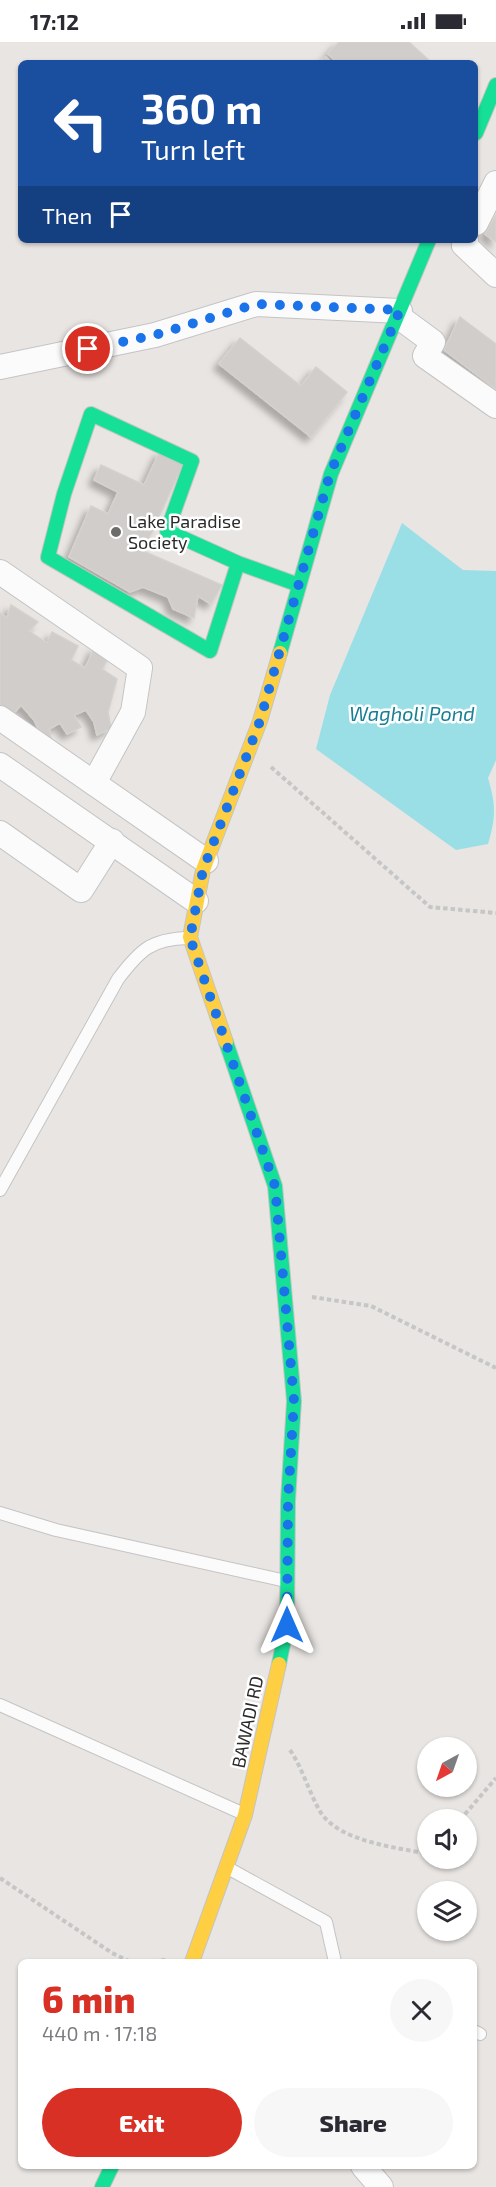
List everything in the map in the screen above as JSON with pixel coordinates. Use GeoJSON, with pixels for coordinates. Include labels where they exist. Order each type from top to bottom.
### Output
{"type":"FeatureCollection","features":[{"type":"Feature","properties":{"kind":"street"},"geometry":{"type":"LineString","coordinates":[[484,128],[496,86]]}},
{"type":"Feature","properties":{"kind":"street"},"geometry":{"type":"LineString","coordinates":[[478,218],[496,183]]}},
{"type":"Feature","properties":{"kind":"street","name":"BAWADI RD"},"geometry":{"type":"LineString","coordinates":[[193,1959],[224,1866],[245,1815],[287,1625],[288,1501],[294,1401],[275,1186],[190,938],[206,861],[260,721],[330,474],[428,243]]}},
{"type":"Feature","properties":{"kind":"street"},"geometry":{"type":"LineString","coordinates":[[465,243],[464,245],[496,275]]}},
{"type":"Feature","properties":{"kind":"street"},"geometry":{"type":"LineString","coordinates":[[0,368],[155,335],[256,304],[399,314],[433,342],[425,356],[496,406]]}},
{"type":"Feature","properties":{"kind":"street"},"geometry":{"type":"LineString","coordinates":[[238,563],[210,651],[48,557],[64,494],[91,414],[192,461],[167,531],[238,563],[299,585]]}},
{"type":"Feature","properties":{"kind":"street"},"geometry":{"type":"LineString","coordinates":[[0,572],[140,668],[133,712],[94,783]]}},
{"type":"Feature","properties":{"kind":"street"},"geometry":{"type":"LineString","coordinates":[[0,718],[206,861]]}},
{"type":"Feature","properties":{"kind":"street"},"geometry":{"type":"LineString","coordinates":[[0,765],[196,901]]}},
{"type":"Feature","properties":{"kind":"street"},"geometry":{"type":"LineString","coordinates":[[0,833],[81,890],[112,841]]}},
{"type":"Feature","properties":{"kind":"street"},"geometry":{"type":"LineString","coordinates":[[102,2187],[111,2169]]}},
{"type":"Feature","properties":{"kind":"street"},"geometry":{"type":"LineString","coordinates":[[366,2169],[381,2187]]}},
{"type":"Feature","properties":{"kind":"lane"},"geometry":{"type":"LineString","coordinates":[[0,1190],[118,979],[135,956],[164,939],[190,938]]}},
{"type":"Feature","properties":{"kind":"lane"},"geometry":{"type":"LineString","coordinates":[[0,1513],[56,1530],[287,1581]]}},
{"type":"Feature","properties":{"kind":"lane"},"geometry":{"type":"LineString","coordinates":[[0,1705],[245,1815]]}},
{"type":"Feature","properties":{"kind":"lane"},"geometry":{"type":"LineString","coordinates":[[224,1866],[326,1922],[334,1959]]}},
{"type":"Feature","properties":{"kind":"path"},"geometry":{"type":"LineString","coordinates":[[250,748],[430,907],[496,913]]}},
{"type":"Feature","properties":{"kind":"path"},"geometry":{"type":"LineString","coordinates":[[285,1293],[371,1306],[496,1368]]}},
{"type":"Feature","properties":{"kind":"path"},"geometry":{"type":"LineString","coordinates":[[268,1717],[300,1764],[322,1814],[354,1839],[417,1852]]}},
{"type":"Feature","properties":{"kind":"path"},"geometry":{"type":"LineString","coordinates":[[469,1809],[496,1778]]}},
{"type":"Feature","properties":{"kind":"path"},"geometry":{"type":"LineString","coordinates":[[0,1878],[124,1959]]}},
{"type":"Feature","properties":{"kind":"water","name":"Wagholi Pond"},"geometry":{"type":"Polygon","coordinates":[[[402,523],[463,570],[496,571],[496,760],[488,778],[494,811],[488,844],[456,850],[316,749],[330,695],[402,523]]]}},
{"type":"Feature","properties":{"kind":"building"},"geometry":{"type":"Polygon","coordinates":[[[339,42],[409,42],[429,60],[335,60],[328,54],[339,42]]]}},
{"type":"Feature","properties":{"kind":"building"},"geometry":{"type":"Polygon","coordinates":[[[496,215],[496,242],[485,234],[496,215]]]}},
{"type":"Feature","properties":{"kind":"building"},"geometry":{"type":"Polygon","coordinates":[[[460,317],[496,344],[496,389],[444,350],[460,317]]]}},
{"type":"Feature","properties":{"kind":"building"},"geometry":{"type":"Polygon","coordinates":[[[240,338],[301,386],[316,367],[347,392],[311,437],[219,364],[240,338]]]}},
{"type":"Feature","properties":{"kind":"building","name":"Lake Paradise Society"},"geometry":{"type":"Polygon","coordinates":[[[160,451],[184,462],[143,551],[222,585],[211,604],[198,596],[194,618],[173,609],[168,597],[143,587],[130,592],[69,557],[91,506],[108,514],[118,492],[94,480],[101,465],[144,485],[160,451]]]}},
{"type":"Feature","properties":{"kind":"building"},"geometry":{"type":"Polygon","coordinates":[[[11,605],[38,622],[29,631],[47,643],[52,632],[78,646],[71,660],[85,668],[95,647],[109,657],[102,669],[117,679],[108,712],[111,728],[97,735],[94,722],[86,710],[74,715],[81,727],[67,734],[60,723],[49,729],[51,739],[44,740],[34,720],[21,705],[14,713],[0,705],[0,613],[7,618],[11,605]]]}},
{"type":"Feature","properties":{"kind":"traffic: fast"},"geometry":{"type":"LineString","coordinates":[[478,128],[496,85]]}},
{"type":"Feature","properties":{"kind":"traffic: fast"},"geometry":{"type":"LineString","coordinates":[[280,653],[331,474],[428,243]]}},
{"type":"Feature","properties":{"kind":"traffic: fast"},"geometry":{"type":"LineString","coordinates":[[238,563],[210,651],[48,557],[64,494],[91,414],[192,461],[167,531],[238,563],[299,585]]}},
{"type":"Feature","properties":{"kind":"traffic: fast"},"geometry":{"type":"LineString","coordinates":[[226,1042],[275,1186],[294,1401],[288,1501],[287,1625],[279,1664]]}},
{"type":"Feature","properties":{"kind":"traffic: fast"},"geometry":{"type":"LineString","coordinates":[[102,2187],[111,2169]]}},
{"type":"Feature","properties":{"kind":"traffic: slow"},"geometry":{"type":"LineString","coordinates":[[226,1042],[190,937],[203,870],[260,721],[280,653]]}},
{"type":"Feature","properties":{"kind":"traffic: slow"},"geometry":{"type":"LineString","coordinates":[[193,1959],[245,1815],[279,1664]]}},
{"type":"Feature","properties":{"kind":"place","name":"Lake Paradise Society"},"geometry":{"type":"Point","coordinates":[116,532]}},
{"type":"Feature","properties":{"kind":"route"},"geometry":{"type":"LineString","coordinates":[[88,349],[155,335],[256,304],[400,310],[399,317],[330,474],[260,721],[203,870],[190,938],[275,1186],[294,1401],[288,1501],[287,1625]]}}]}
